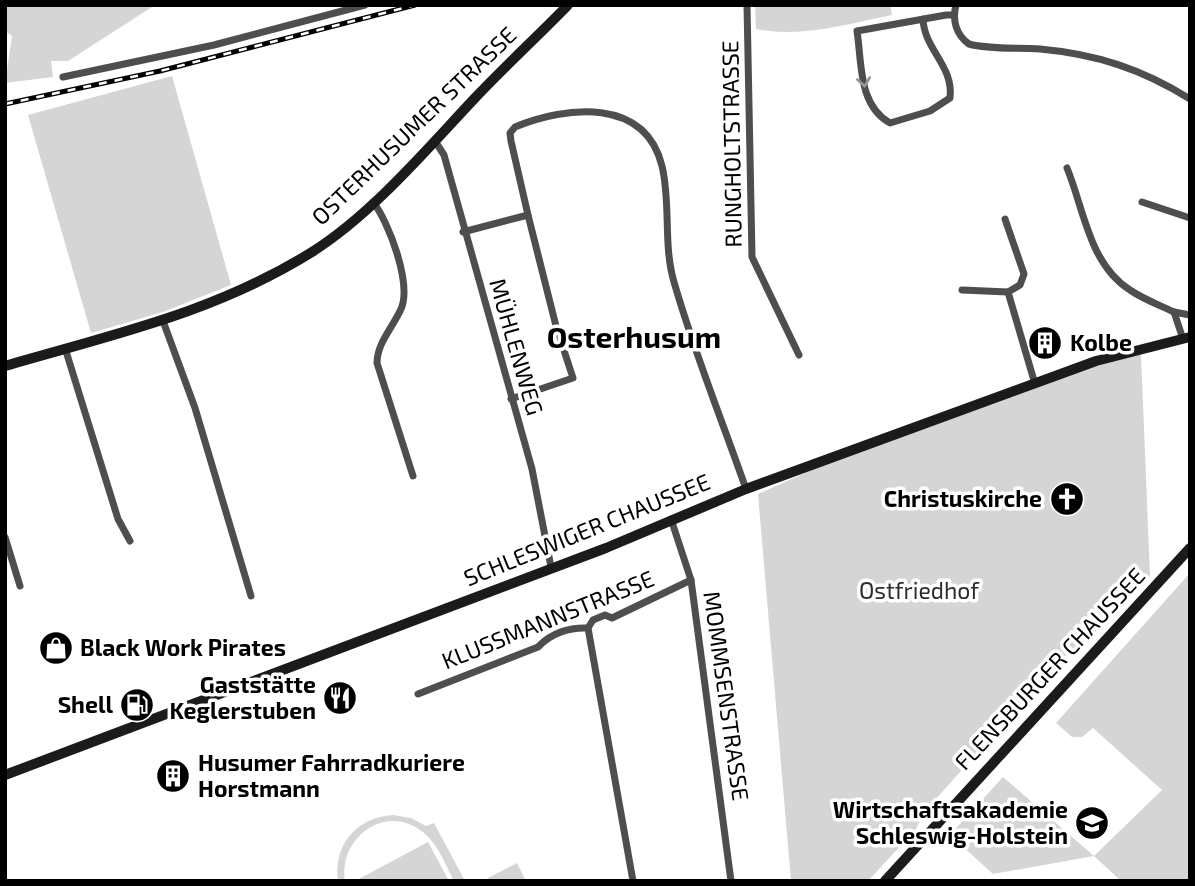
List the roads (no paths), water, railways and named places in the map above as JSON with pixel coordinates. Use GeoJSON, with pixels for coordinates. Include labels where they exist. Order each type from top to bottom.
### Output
{"type":"FeatureCollection","features":[{"type":"Feature","properties":{"kind":"street"},"geometry":{"type":"LineString","coordinates":[[63,77],[214,45],[365,5]]}},
{"type":"Feature","properties":{"kind":"street","name":"OSTERHUSUMER STRASSE"},"geometry":{"type":"LineString","coordinates":[[5,366],[163,321],[235,293],[314,251],[373,202],[568,5]]}},
{"type":"Feature","properties":{"kind":"street","name":"RUNGHOLTSTRASSE"},"geometry":{"type":"LineString","coordinates":[[747,5],[752,257],[799,355]]}},
{"type":"Feature","properties":{"kind":"street"},"geometry":{"type":"LineString","coordinates":[[956,5],[953,15],[957,30],[969,44],[1052,50],[1109,60],[1143,73],[1189,98]]}},
{"type":"Feature","properties":{"kind":"street"},"geometry":{"type":"LineString","coordinates":[[923,19],[924,34],[945,66],[952,83],[950,98],[930,111],[890,123],[877,116],[867,99],[857,30],[923,19],[953,15]]}},
{"type":"Feature","properties":{"kind":"street"},"geometry":{"type":"LineString","coordinates":[[511,399],[573,378],[556,326],[510,133],[515,127],[591,110],[628,119],[645,134],[663,167],[673,280],[746,489]]}},
{"type":"Feature","properties":{"kind":"street","name":"MÜHLENWEG"},"geometry":{"type":"LineString","coordinates":[[435,141],[444,155],[463,232],[532,469],[551,567]]}},
{"type":"Feature","properties":{"kind":"street"},"geometry":{"type":"LineString","coordinates":[[1067,168],[1091,239],[1109,271],[1131,291],[1174,312],[1190,315]]}},
{"type":"Feature","properties":{"kind":"street"},"geometry":{"type":"LineString","coordinates":[[373,202],[382,215],[396,252],[405,293],[402,307],[380,347],[377,363],[413,476]]}},
{"type":"Feature","properties":{"kind":"street"},"geometry":{"type":"LineString","coordinates":[[1142,202],[1190,218]]}},
{"type":"Feature","properties":{"kind":"street"},"geometry":{"type":"LineString","coordinates":[[463,232],[528,215]]}},
{"type":"Feature","properties":{"kind":"street"},"geometry":{"type":"LineString","coordinates":[[962,290],[1008,292],[1020,285],[1024,274],[1005,219]]}},
{"type":"Feature","properties":{"kind":"street"},"geometry":{"type":"LineString","coordinates":[[1008,292],[1035,383]]}},
{"type":"Feature","properties":{"kind":"street"},"geometry":{"type":"LineString","coordinates":[[1174,312],[1186,338]]}},
{"type":"Feature","properties":{"kind":"street"},"geometry":{"type":"LineString","coordinates":[[163,321],[195,408],[251,596]]}},
{"type":"Feature","properties":{"kind":"street","name":"SCHLESWIGER CHAUSSEE"},"geometry":{"type":"LineString","coordinates":[[5,775],[606,548],[746,489],[1096,361],[1186,338]]}},
{"type":"Feature","properties":{"kind":"street"},"geometry":{"type":"LineString","coordinates":[[65,348],[118,519],[130,541]]}},
{"type":"Feature","properties":{"kind":"street","name":"MOMMSENSTRASSE"},"geometry":{"type":"LineString","coordinates":[[671,519],[691,580],[731,881]]}},
{"type":"Feature","properties":{"kind":"street"},"geometry":{"type":"LineString","coordinates":[[5,537],[20,586]]}},
{"type":"Feature","properties":{"kind":"street","name":"FLENSBURGER CHAUSSEE"},"geometry":{"type":"LineString","coordinates":[[885,881],[1190,548]]}},
{"type":"Feature","properties":{"kind":"street","name":"KLUSSMANNSTRASSE"},"geometry":{"type":"LineString","coordinates":[[418,694],[538,647],[546,638],[576,627],[589,628],[593,620],[605,615],[612,618],[691,580]]}},
{"type":"Feature","properties":{"kind":"street"},"geometry":{"type":"LineString","coordinates":[[589,628],[633,881]]}},
{"type":"Feature","properties":{"kind":"railway"},"geometry":{"type":"LineString","coordinates":[[5,104],[160,71],[415,5]]}},
{"type":"Feature","properties":{"kind":"place","name":"Kolbe"},"geometry":{"type":"Point","coordinates":[1045,343]}},
{"type":"Feature","properties":{"kind":"place","name":"Christuskirche"},"geometry":{"type":"Point","coordinates":[1067,499]}},
{"type":"Feature","properties":{"kind":"place","name":"Black Work Pirates"},"geometry":{"type":"Point","coordinates":[56,648]}},
{"type":"Feature","properties":{"kind":"place","name":"Gaststätte Keglerstuben"},"geometry":{"type":"Point","coordinates":[340,698]}},
{"type":"Feature","properties":{"kind":"place","name":"Shell"},"geometry":{"type":"Point","coordinates":[137,705]}},
{"type":"Feature","properties":{"kind":"place","name":"Husumer Fahrradkuriere Horstmann"},"geometry":{"type":"Point","coordinates":[173,776]}},
{"type":"Feature","properties":{"kind":"place","name":"Wirtschaftsakademie Schleswig-Holstein"},"geometry":{"type":"Point","coordinates":[1092,823]}},
{"type":"Feature","properties":{"kind":"district","name":"Osterhusum"},"geometry":{"type":"Point","coordinates":[634,338]}},
{"type":"Feature","properties":{"kind":"park label","name":"Ostfriedhof"},"geometry":{"type":"Point","coordinates":[919,591]}}]}
